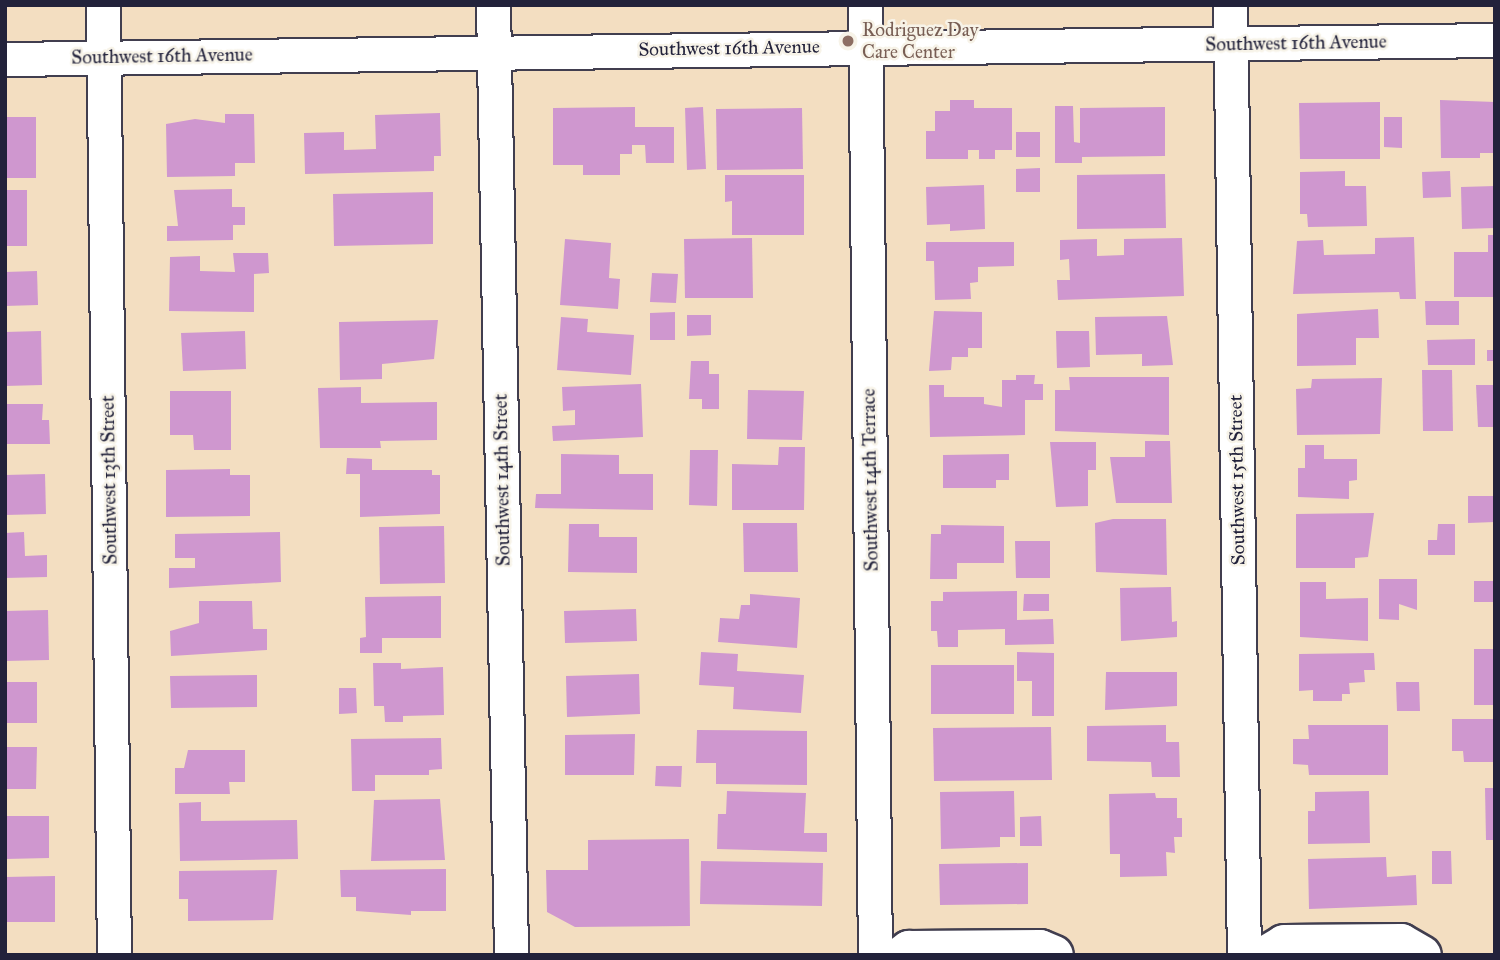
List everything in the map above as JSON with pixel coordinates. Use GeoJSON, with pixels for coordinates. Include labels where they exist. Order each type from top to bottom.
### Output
{"type":"FeatureCollection","features":[{"type":"Feature","properties":{"kind":"main road"},"geometry":{"type":"LineString","coordinates":[[1266,955],[1284,944],[1401,943],[1422,955]]}},
{"type":"Feature","properties":{"kind":"main road"},"geometry":{"type":"LineString","coordinates":[[902,955],[909,950],[1040,949],[1054,955]]}},
{"type":"Feature","properties":{"kind":"street","name":"Southwest 13th Street"},"geometry":{"type":"LineString","coordinates":[[103,5],[114,955]]}},
{"type":"Feature","properties":{"kind":"street","name":"Southwest 14th Street"},"geometry":{"type":"LineString","coordinates":[[493,5],[511,955]]}},
{"type":"Feature","properties":{"kind":"street","name":"Southwest 14th Terrace"},"geometry":{"type":"LineString","coordinates":[[865,5],[875,955]]}},
{"type":"Feature","properties":{"kind":"street","name":"Southwest 15th Street"},"geometry":{"type":"LineString","coordinates":[[1230,5],[1244,955]]}},
{"type":"Feature","properties":{"kind":"street","name":"Southwest 16th Avenue"},"geometry":{"type":"LineString","coordinates":[[5,59],[1495,40]]}},
{"type":"Feature","properties":{"kind":"building"},"geometry":{"type":"Polygon","coordinates":[[[950,100],[974,100],[974,108],[1012,108],[1012,150],[995,150],[995,159],[979,159],[979,150],[968,150],[968,159],[926,159],[926,131],[935,131],[935,111],[950,111],[950,100]]]}},
{"type":"Feature","properties":{"kind":"building"},"geometry":{"type":"Polygon","coordinates":[[[1440,100],[1495,102],[1495,153],[1480,153],[1480,158],[1441,158],[1440,100]]]}},
{"type":"Feature","properties":{"kind":"building"},"geometry":{"type":"Polygon","coordinates":[[[1380,102],[1380,159],[1300,159],[1299,103],[1380,102]]]}},
{"type":"Feature","properties":{"kind":"building"},"geometry":{"type":"Polygon","coordinates":[[[1055,106],[1073,106],[1074,142],[1080,143],[1080,108],[1165,107],[1165,156],[1082,157],[1082,163],[1055,163],[1055,106]]]}},
{"type":"Feature","properties":{"kind":"building"},"geometry":{"type":"Polygon","coordinates":[[[635,107],[635,127],[674,127],[674,163],[646,163],[645,145],[632,145],[632,154],[620,154],[620,175],[583,175],[583,165],[553,165],[553,108],[635,107]]]}},
{"type":"Feature","properties":{"kind":"building"},"geometry":{"type":"Polygon","coordinates":[[[703,107],[706,169],[687,170],[685,108],[703,107]]]}},
{"type":"Feature","properties":{"kind":"building"},"geometry":{"type":"Polygon","coordinates":[[[802,108],[803,169],[717,170],[716,109],[802,108]]]}},
{"type":"Feature","properties":{"kind":"building"},"geometry":{"type":"Polygon","coordinates":[[[440,113],[441,156],[434,156],[434,171],[305,174],[304,133],[344,132],[344,150],[376,149],[375,115],[440,113]]]}},
{"type":"Feature","properties":{"kind":"building"},"geometry":{"type":"Polygon","coordinates":[[[225,114],[254,114],[255,163],[235,163],[235,176],[167,177],[166,124],[195,119],[225,123],[225,114]]]}},
{"type":"Feature","properties":{"kind":"building"},"geometry":{"type":"Polygon","coordinates":[[[5,117],[36,117],[36,178],[5,178],[5,117]]]}},
{"type":"Feature","properties":{"kind":"building"},"geometry":{"type":"Polygon","coordinates":[[[1384,117],[1402,117],[1402,148],[1384,147],[1384,117]]]}},
{"type":"Feature","properties":{"kind":"building"},"geometry":{"type":"Polygon","coordinates":[[[1016,132],[1040,132],[1040,157],[1016,157],[1016,132]]]}},
{"type":"Feature","properties":{"kind":"building"},"geometry":{"type":"Polygon","coordinates":[[[1040,168],[1040,192],[1016,192],[1016,169],[1040,168]]]}},
{"type":"Feature","properties":{"kind":"building"},"geometry":{"type":"Polygon","coordinates":[[[1345,171],[1345,186],[1366,186],[1367,226],[1308,227],[1307,214],[1300,214],[1300,172],[1345,171]]]}},
{"type":"Feature","properties":{"kind":"building"},"geometry":{"type":"Polygon","coordinates":[[[1450,171],[1451,197],[1423,198],[1422,172],[1450,171]]]}},
{"type":"Feature","properties":{"kind":"building"},"geometry":{"type":"Polygon","coordinates":[[[1165,174],[1166,228],[1077,229],[1077,175],[1165,174]]]}},
{"type":"Feature","properties":{"kind":"building"},"geometry":{"type":"Polygon","coordinates":[[[725,175],[804,175],[804,235],[732,235],[732,201],[725,202],[725,175]]]}},
{"type":"Feature","properties":{"kind":"building"},"geometry":{"type":"Polygon","coordinates":[[[984,185],[985,229],[950,231],[950,224],[927,225],[926,187],[984,185]]]}},
{"type":"Feature","properties":{"kind":"building"},"geometry":{"type":"Polygon","coordinates":[[[1495,186],[1495,228],[1462,229],[1461,187],[1495,186]]]}},
{"type":"Feature","properties":{"kind":"building"},"geometry":{"type":"Polygon","coordinates":[[[232,189],[232,207],[245,207],[245,225],[233,225],[233,240],[167,241],[167,226],[178,226],[174,190],[232,189]]]}},
{"type":"Feature","properties":{"kind":"building"},"geometry":{"type":"Polygon","coordinates":[[[5,190],[27,190],[27,246],[5,246],[5,190]]]}},
{"type":"Feature","properties":{"kind":"building"},"geometry":{"type":"Polygon","coordinates":[[[433,192],[433,244],[334,246],[333,194],[433,192]]]}},
{"type":"Feature","properties":{"kind":"building"},"geometry":{"type":"Polygon","coordinates":[[[1488,235],[1495,235],[1495,297],[1454,297],[1454,252],[1488,252],[1488,235]]]}},
{"type":"Feature","properties":{"kind":"building"},"geometry":{"type":"Polygon","coordinates":[[[1414,237],[1416,299],[1400,299],[1399,292],[1293,294],[1297,241],[1323,240],[1324,255],[1375,254],[1375,238],[1414,237]]]}},
{"type":"Feature","properties":{"kind":"building"},"geometry":{"type":"Polygon","coordinates":[[[752,238],[753,298],[685,298],[684,239],[752,238]]]}},
{"type":"Feature","properties":{"kind":"building"},"geometry":{"type":"Polygon","coordinates":[[[1182,238],[1184,296],[1058,300],[1057,280],[1070,280],[1069,259],[1060,260],[1060,240],[1097,239],[1097,256],[1124,255],[1124,239],[1182,238]]]}},
{"type":"Feature","properties":{"kind":"building"},"geometry":{"type":"Polygon","coordinates":[[[565,239],[611,243],[609,278],[620,279],[618,309],[560,305],[565,239]]]}},
{"type":"Feature","properties":{"kind":"building"},"geometry":{"type":"Polygon","coordinates":[[[926,242],[1014,242],[1014,266],[978,267],[978,282],[970,283],[971,299],[935,300],[934,261],[926,261],[926,242]]]}},
{"type":"Feature","properties":{"kind":"building"},"geometry":{"type":"Polygon","coordinates":[[[233,253],[268,253],[269,273],[254,274],[254,312],[169,311],[170,257],[200,256],[200,271],[235,272],[233,253]]]}},
{"type":"Feature","properties":{"kind":"building"},"geometry":{"type":"Polygon","coordinates":[[[37,271],[38,305],[5,306],[5,272],[37,271]]]}},
{"type":"Feature","properties":{"kind":"building"},"geometry":{"type":"Polygon","coordinates":[[[652,273],[678,274],[676,303],[650,302],[652,273]]]}},
{"type":"Feature","properties":{"kind":"building"},"geometry":{"type":"Polygon","coordinates":[[[1425,301],[1459,301],[1459,325],[1426,325],[1425,301]]]}},
{"type":"Feature","properties":{"kind":"building"},"geometry":{"type":"Polygon","coordinates":[[[1378,309],[1379,338],[1356,338],[1356,365],[1297,366],[1297,314],[1378,309]]]}},
{"type":"Feature","properties":{"kind":"building"},"geometry":{"type":"Polygon","coordinates":[[[934,311],[982,312],[982,348],[968,348],[968,357],[952,357],[951,370],[929,371],[934,311]]]}},
{"type":"Feature","properties":{"kind":"building"},"geometry":{"type":"Polygon","coordinates":[[[675,312],[675,340],[650,340],[650,313],[675,312]]]}},
{"type":"Feature","properties":{"kind":"building"},"geometry":{"type":"Polygon","coordinates":[[[687,315],[711,315],[711,335],[687,336],[687,315]]]}},
{"type":"Feature","properties":{"kind":"building"},"geometry":{"type":"Polygon","coordinates":[[[1167,316],[1173,365],[1142,366],[1142,354],[1096,355],[1095,317],[1167,316]]]}},
{"type":"Feature","properties":{"kind":"building"},"geometry":{"type":"Polygon","coordinates":[[[561,317],[588,319],[587,332],[634,335],[631,375],[557,370],[561,317]]]}},
{"type":"Feature","properties":{"kind":"building"},"geometry":{"type":"Polygon","coordinates":[[[438,320],[434,359],[382,364],[382,379],[340,380],[339,322],[438,320]]]}},
{"type":"Feature","properties":{"kind":"building"},"geometry":{"type":"Polygon","coordinates":[[[41,331],[42,385],[5,386],[5,332],[41,331]]]}},
{"type":"Feature","properties":{"kind":"building"},"geometry":{"type":"Polygon","coordinates":[[[245,331],[246,369],[183,371],[181,333],[245,331]]]}},
{"type":"Feature","properties":{"kind":"building"},"geometry":{"type":"Polygon","coordinates":[[[1056,331],[1089,331],[1090,367],[1057,368],[1056,331]]]}},
{"type":"Feature","properties":{"kind":"building"},"geometry":{"type":"Polygon","coordinates":[[[1475,339],[1475,365],[1428,365],[1427,340],[1475,339]]]}},
{"type":"Feature","properties":{"kind":"building"},"geometry":{"type":"Polygon","coordinates":[[[1487,350],[1495,350],[1495,361],[1487,361],[1487,350]]]}},
{"type":"Feature","properties":{"kind":"building"},"geometry":{"type":"Polygon","coordinates":[[[691,361],[709,361],[709,374],[719,374],[719,409],[702,409],[702,399],[689,399],[691,361]]]}},
{"type":"Feature","properties":{"kind":"building"},"geometry":{"type":"Polygon","coordinates":[[[1422,370],[1452,370],[1453,431],[1423,431],[1422,370]]]}},
{"type":"Feature","properties":{"kind":"building"},"geometry":{"type":"Polygon","coordinates":[[[1016,375],[1035,375],[1034,384],[1043,384],[1043,400],[1025,400],[1025,435],[930,437],[929,385],[944,385],[944,397],[984,397],[984,404],[1002,407],[1002,380],[1016,380],[1016,375]]]}},
{"type":"Feature","properties":{"kind":"building"},"geometry":{"type":"Polygon","coordinates":[[[1069,377],[1169,377],[1169,435],[1055,431],[1055,390],[1070,390],[1069,377]]]}},
{"type":"Feature","properties":{"kind":"building"},"geometry":{"type":"Polygon","coordinates":[[[1382,378],[1380,434],[1297,435],[1296,389],[1311,388],[1312,379],[1382,378]]]}},
{"type":"Feature","properties":{"kind":"building"},"geometry":{"type":"Polygon","coordinates":[[[641,384],[643,437],[553,441],[552,426],[575,425],[575,410],[563,411],[562,387],[641,384]]]}},
{"type":"Feature","properties":{"kind":"building"},"geometry":{"type":"Polygon","coordinates":[[[1476,385],[1495,385],[1495,427],[1478,427],[1476,385]]]}},
{"type":"Feature","properties":{"kind":"building"},"geometry":{"type":"Polygon","coordinates":[[[361,387],[361,403],[437,402],[437,440],[380,441],[381,448],[320,448],[318,388],[361,387]]]}},
{"type":"Feature","properties":{"kind":"building"},"geometry":{"type":"Polygon","coordinates":[[[748,390],[804,391],[802,440],[747,439],[748,390]]]}},
{"type":"Feature","properties":{"kind":"building"},"geometry":{"type":"Polygon","coordinates":[[[170,391],[231,391],[231,450],[194,450],[193,435],[170,435],[170,391]]]}},
{"type":"Feature","properties":{"kind":"building"},"geometry":{"type":"Polygon","coordinates":[[[5,404],[43,404],[42,420],[49,420],[50,444],[5,444],[5,404]]]}},
{"type":"Feature","properties":{"kind":"building"},"geometry":{"type":"Polygon","coordinates":[[[1145,441],[1170,441],[1172,503],[1116,503],[1110,457],[1145,457],[1145,441]]]}},
{"type":"Feature","properties":{"kind":"building"},"geometry":{"type":"Polygon","coordinates":[[[1050,442],[1096,442],[1096,470],[1088,470],[1088,506],[1056,507],[1050,442]]]}},
{"type":"Feature","properties":{"kind":"building"},"geometry":{"type":"Polygon","coordinates":[[[1305,445],[1324,445],[1324,459],[1357,459],[1357,480],[1349,481],[1349,499],[1298,497],[1298,468],[1305,468],[1305,445]]]}},
{"type":"Feature","properties":{"kind":"building"},"geometry":{"type":"Polygon","coordinates":[[[779,447],[805,447],[804,510],[732,510],[732,464],[778,465],[779,447]]]}},
{"type":"Feature","properties":{"kind":"building"},"geometry":{"type":"Polygon","coordinates":[[[690,450],[718,450],[717,506],[689,505],[690,450]]]}},
{"type":"Feature","properties":{"kind":"building"},"geometry":{"type":"Polygon","coordinates":[[[561,454],[619,455],[619,474],[653,474],[653,510],[535,508],[536,494],[561,494],[561,454]]]}},
{"type":"Feature","properties":{"kind":"building"},"geometry":{"type":"Polygon","coordinates":[[[1009,454],[1009,480],[996,480],[996,488],[943,488],[943,455],[1009,454]]]}},
{"type":"Feature","properties":{"kind":"building"},"geometry":{"type":"Polygon","coordinates":[[[347,458],[372,459],[372,470],[432,470],[432,475],[440,475],[440,514],[360,517],[360,474],[346,474],[347,458]]]}},
{"type":"Feature","properties":{"kind":"building"},"geometry":{"type":"Polygon","coordinates":[[[230,469],[230,475],[250,475],[250,516],[166,517],[166,470],[230,469]]]}},
{"type":"Feature","properties":{"kind":"building"},"geometry":{"type":"Polygon","coordinates":[[[45,474],[46,514],[5,515],[5,475],[45,474]]]}},
{"type":"Feature","properties":{"kind":"building"},"geometry":{"type":"Polygon","coordinates":[[[1468,496],[1495,496],[1495,522],[1468,523],[1468,496]]]}},
{"type":"Feature","properties":{"kind":"building"},"geometry":{"type":"Polygon","coordinates":[[[1374,513],[1368,557],[1355,558],[1355,568],[1296,568],[1296,514],[1374,513]]]}},
{"type":"Feature","properties":{"kind":"building"},"geometry":{"type":"Polygon","coordinates":[[[1113,519],[1166,519],[1167,575],[1096,572],[1095,523],[1113,519]]]}},
{"type":"Feature","properties":{"kind":"building"},"geometry":{"type":"Polygon","coordinates":[[[743,523],[797,523],[798,572],[744,572],[743,523]]]}},
{"type":"Feature","properties":{"kind":"building"},"geometry":{"type":"Polygon","coordinates":[[[569,524],[599,524],[599,537],[637,537],[637,573],[568,572],[569,524]]]}},
{"type":"Feature","properties":{"kind":"building"},"geometry":{"type":"Polygon","coordinates":[[[1438,524],[1455,524],[1455,555],[1428,555],[1428,540],[1437,540],[1438,524]]]}},
{"type":"Feature","properties":{"kind":"building"},"geometry":{"type":"Polygon","coordinates":[[[941,525],[1004,526],[1004,563],[957,563],[957,579],[930,579],[931,534],[941,534],[941,525]]]}},
{"type":"Feature","properties":{"kind":"building"},"geometry":{"type":"Polygon","coordinates":[[[444,526],[445,583],[380,584],[379,527],[444,526]]]}},
{"type":"Feature","properties":{"kind":"building"},"geometry":{"type":"Polygon","coordinates":[[[24,532],[25,556],[47,555],[47,577],[5,578],[5,533],[24,532]]]}},
{"type":"Feature","properties":{"kind":"building"},"geometry":{"type":"Polygon","coordinates":[[[280,532],[281,582],[169,588],[169,568],[195,568],[195,558],[175,558],[175,534],[280,532]]]}},
{"type":"Feature","properties":{"kind":"building"},"geometry":{"type":"Polygon","coordinates":[[[1015,541],[1050,541],[1050,578],[1016,578],[1015,541]]]}},
{"type":"Feature","properties":{"kind":"building"},"geometry":{"type":"Polygon","coordinates":[[[1379,579],[1417,579],[1417,610],[1399,604],[1399,620],[1379,619],[1379,579]]]}},
{"type":"Feature","properties":{"kind":"building"},"geometry":{"type":"Polygon","coordinates":[[[1474,581],[1495,581],[1495,602],[1474,602],[1474,581]]]}},
{"type":"Feature","properties":{"kind":"building"},"geometry":{"type":"Polygon","coordinates":[[[1300,582],[1326,582],[1326,599],[1368,598],[1368,641],[1300,637],[1300,582]]]}},
{"type":"Feature","properties":{"kind":"building"},"geometry":{"type":"Polygon","coordinates":[[[1171,587],[1172,622],[1177,621],[1177,637],[1121,641],[1120,588],[1171,587]]]}},
{"type":"Feature","properties":{"kind":"building"},"geometry":{"type":"Polygon","coordinates":[[[1017,591],[1017,620],[1053,619],[1054,644],[1005,645],[1005,629],[958,630],[958,647],[938,647],[937,631],[931,631],[931,601],[943,601],[943,592],[1017,591]]]}},
{"type":"Feature","properties":{"kind":"building"},"geometry":{"type":"Polygon","coordinates":[[[750,594],[800,598],[797,648],[718,642],[720,618],[739,619],[741,605],[750,605],[750,594]]]}},
{"type":"Feature","properties":{"kind":"building"},"geometry":{"type":"Polygon","coordinates":[[[1024,594],[1049,594],[1049,611],[1023,611],[1024,594]]]}},
{"type":"Feature","properties":{"kind":"building"},"geometry":{"type":"Polygon","coordinates":[[[441,596],[441,638],[382,638],[382,653],[360,653],[360,638],[366,637],[365,597],[441,596]]]}},
{"type":"Feature","properties":{"kind":"building"},"geometry":{"type":"Polygon","coordinates":[[[199,601],[252,601],[253,629],[267,629],[267,650],[171,656],[170,631],[199,623],[199,601]]]}},
{"type":"Feature","properties":{"kind":"building"},"geometry":{"type":"Polygon","coordinates":[[[636,609],[637,641],[565,643],[564,611],[636,609]]]}},
{"type":"Feature","properties":{"kind":"building"},"geometry":{"type":"Polygon","coordinates":[[[48,610],[49,660],[5,661],[5,611],[48,610]]]}},
{"type":"Feature","properties":{"kind":"building"},"geometry":{"type":"Polygon","coordinates":[[[1474,649],[1495,649],[1495,705],[1474,705],[1474,649]]]}},
{"type":"Feature","properties":{"kind":"building"},"geometry":{"type":"Polygon","coordinates":[[[701,652],[738,654],[737,671],[804,675],[801,713],[733,709],[734,687],[699,685],[701,652]]]}},
{"type":"Feature","properties":{"kind":"building"},"geometry":{"type":"Polygon","coordinates":[[[1017,652],[1054,653],[1054,716],[1032,716],[1032,681],[1017,681],[1017,652]]]}},
{"type":"Feature","properties":{"kind":"building"},"geometry":{"type":"Polygon","coordinates":[[[1374,653],[1375,670],[1364,670],[1365,682],[1349,683],[1350,694],[1342,694],[1342,701],[1313,701],[1313,690],[1299,691],[1299,654],[1374,653]]]}},
{"type":"Feature","properties":{"kind":"building"},"geometry":{"type":"Polygon","coordinates":[[[373,663],[401,663],[401,669],[443,667],[444,715],[403,716],[403,722],[385,722],[384,706],[374,706],[373,663]]]}},
{"type":"Feature","properties":{"kind":"building"},"geometry":{"type":"Polygon","coordinates":[[[931,665],[1014,665],[1014,714],[931,714],[931,665]]]}},
{"type":"Feature","properties":{"kind":"building"},"geometry":{"type":"Polygon","coordinates":[[[1106,672],[1177,672],[1177,706],[1105,710],[1106,672]]]}},
{"type":"Feature","properties":{"kind":"building"},"geometry":{"type":"Polygon","coordinates":[[[639,674],[640,714],[567,717],[566,676],[639,674]]]}},
{"type":"Feature","properties":{"kind":"building"},"geometry":{"type":"Polygon","coordinates":[[[257,675],[257,707],[171,708],[170,676],[257,675]]]}},
{"type":"Feature","properties":{"kind":"building"},"geometry":{"type":"Polygon","coordinates":[[[5,682],[37,682],[37,723],[5,723],[5,682]]]}},
{"type":"Feature","properties":{"kind":"building"},"geometry":{"type":"Polygon","coordinates":[[[1396,682],[1419,682],[1420,711],[1397,711],[1396,682]]]}},
{"type":"Feature","properties":{"kind":"building"},"geometry":{"type":"Polygon","coordinates":[[[339,688],[356,688],[357,713],[339,714],[339,688]]]}},
{"type":"Feature","properties":{"kind":"building"},"geometry":{"type":"Polygon","coordinates":[[[1452,719],[1495,719],[1495,762],[1464,762],[1463,751],[1452,751],[1452,719]]]}},
{"type":"Feature","properties":{"kind":"building"},"geometry":{"type":"Polygon","coordinates":[[[1166,725],[1166,742],[1179,742],[1180,777],[1152,777],[1151,762],[1087,761],[1087,726],[1166,725]]]}},
{"type":"Feature","properties":{"kind":"building"},"geometry":{"type":"Polygon","coordinates":[[[1308,725],[1388,725],[1388,775],[1309,775],[1308,765],[1293,764],[1293,739],[1309,739],[1308,725]]]}},
{"type":"Feature","properties":{"kind":"building"},"geometry":{"type":"Polygon","coordinates":[[[1051,727],[1052,780],[934,781],[933,728],[1051,727]]]}},
{"type":"Feature","properties":{"kind":"building"},"geometry":{"type":"Polygon","coordinates":[[[697,730],[807,731],[807,785],[716,784],[716,763],[696,763],[697,730]]]}},
{"type":"Feature","properties":{"kind":"building"},"geometry":{"type":"Polygon","coordinates":[[[635,734],[634,775],[565,775],[565,735],[635,734]]]}},
{"type":"Feature","properties":{"kind":"building"},"geometry":{"type":"Polygon","coordinates":[[[441,738],[442,769],[429,770],[429,775],[375,775],[375,791],[352,791],[351,739],[441,738]]]}},
{"type":"Feature","properties":{"kind":"building"},"geometry":{"type":"Polygon","coordinates":[[[5,747],[37,747],[36,789],[5,789],[5,747]]]}},
{"type":"Feature","properties":{"kind":"building"},"geometry":{"type":"Polygon","coordinates":[[[188,750],[245,750],[245,782],[229,782],[230,794],[175,794],[175,768],[184,768],[188,750]]]}},
{"type":"Feature","properties":{"kind":"building"},"geometry":{"type":"Polygon","coordinates":[[[656,766],[682,766],[681,787],[655,786],[656,766]]]}},
{"type":"Feature","properties":{"kind":"building"},"geometry":{"type":"Polygon","coordinates":[[[1485,788],[1495,788],[1495,840],[1486,840],[1485,788]]]}},
{"type":"Feature","properties":{"kind":"building"},"geometry":{"type":"Polygon","coordinates":[[[727,791],[806,793],[804,833],[827,833],[827,852],[717,849],[718,814],[726,814],[727,791]]]}},
{"type":"Feature","properties":{"kind":"building"},"geometry":{"type":"Polygon","coordinates":[[[1014,791],[1015,837],[1000,837],[1000,847],[941,849],[940,792],[1014,791]]]}},
{"type":"Feature","properties":{"kind":"building"},"geometry":{"type":"Polygon","coordinates":[[[1369,791],[1370,843],[1308,844],[1308,811],[1315,811],[1315,792],[1369,791]]]}},
{"type":"Feature","properties":{"kind":"building"},"geometry":{"type":"Polygon","coordinates":[[[1155,793],[1156,798],[1177,798],[1177,818],[1182,818],[1182,837],[1174,837],[1175,853],[1166,852],[1167,876],[1120,877],[1120,854],[1110,854],[1109,794],[1155,793]]]}},
{"type":"Feature","properties":{"kind":"building"},"geometry":{"type":"Polygon","coordinates":[[[440,799],[445,860],[371,861],[374,800],[440,799]]]}},
{"type":"Feature","properties":{"kind":"building"},"geometry":{"type":"Polygon","coordinates":[[[201,802],[201,821],[297,820],[298,859],[180,861],[179,803],[201,802]]]}},
{"type":"Feature","properties":{"kind":"building"},"geometry":{"type":"Polygon","coordinates":[[[5,816],[49,816],[49,858],[5,859],[5,816]]]}},
{"type":"Feature","properties":{"kind":"building"},"geometry":{"type":"Polygon","coordinates":[[[1041,816],[1042,846],[1020,846],[1020,817],[1041,816]]]}},
{"type":"Feature","properties":{"kind":"building"},"geometry":{"type":"Polygon","coordinates":[[[689,839],[690,926],[575,927],[547,912],[546,870],[588,870],[588,840],[689,839]]]}},
{"type":"Feature","properties":{"kind":"building"},"geometry":{"type":"Polygon","coordinates":[[[1432,851],[1451,851],[1452,884],[1432,884],[1432,851]]]}},
{"type":"Feature","properties":{"kind":"building"},"geometry":{"type":"Polygon","coordinates":[[[1386,857],[1387,877],[1416,875],[1417,905],[1309,909],[1308,859],[1386,857]]]}},
{"type":"Feature","properties":{"kind":"building"},"geometry":{"type":"Polygon","coordinates":[[[701,861],[823,863],[822,906],[700,904],[701,861]]]}},
{"type":"Feature","properties":{"kind":"building"},"geometry":{"type":"Polygon","coordinates":[[[1028,863],[1028,904],[940,905],[939,864],[1028,863]]]}},
{"type":"Feature","properties":{"kind":"building"},"geometry":{"type":"Polygon","coordinates":[[[446,869],[446,911],[411,911],[411,915],[356,911],[356,897],[341,897],[340,870],[446,869]]]}},
{"type":"Feature","properties":{"kind":"building"},"geometry":{"type":"Polygon","coordinates":[[[277,870],[273,920],[188,921],[188,899],[179,899],[179,871],[277,870]]]}},
{"type":"Feature","properties":{"kind":"building"},"geometry":{"type":"Polygon","coordinates":[[[55,876],[55,922],[5,922],[5,877],[55,876]]]}},
{"type":"Feature","properties":{"kind":"place","name":"Rodriguez Day Care Center"},"geometry":{"type":"Point","coordinates":[848,41]}}]}
